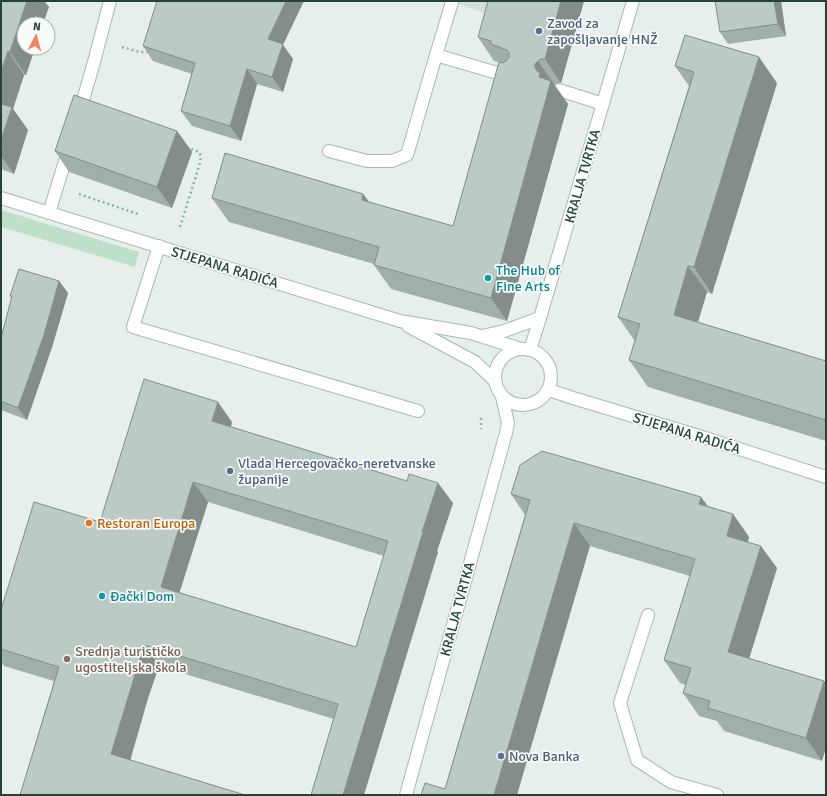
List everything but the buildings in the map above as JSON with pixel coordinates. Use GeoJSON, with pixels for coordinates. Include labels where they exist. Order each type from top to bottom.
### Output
{"type":"FeatureCollection","features":[{"type":"Feature","properties":{"kind":"street"},"geometry":{"type":"LineString","coordinates":[[49,213],[74,132],[110,1]]}},
{"type":"Feature","properties":{"kind":"street","name":"KRALJA TVRTKA"},"geometry":{"type":"LineString","coordinates":[[526,350],[540,318],[633,1]]}},
{"type":"Feature","properties":{"kind":"street"},"geometry":{"type":"LineString","coordinates":[[329,151],[367,161],[392,161],[407,154],[452,2]]}},
{"type":"Feature","properties":{"kind":"street"},"geometry":{"type":"LineString","coordinates":[[436,55],[518,78]]}},
{"type":"Feature","properties":{"kind":"street"},"geometry":{"type":"LineString","coordinates":[[559,90],[603,104]]}},
{"type":"Feature","properties":{"kind":"street","name":"STJEPANA RADIĆA"},"geometry":{"type":"LineString","coordinates":[[1,198],[400,321],[471,333],[526,350]]}},
{"type":"Feature","properties":{"kind":"street"},"geometry":{"type":"LineString","coordinates":[[159,246],[133,327],[418,411]]}},
{"type":"Feature","properties":{"kind":"street"},"geometry":{"type":"LineString","coordinates":[[481,336],[504,331],[540,318]]}},
{"type":"Feature","properties":{"kind":"street","name":"STJEPANA RADIĆA"},"geometry":{"type":"LineString","coordinates":[[400,321],[475,362],[495,381]]}},
{"type":"Feature","properties":{"kind":"street"},"geometry":{"type":"LineString","coordinates":[[526,350],[539,354],[546,361],[550,370],[551,380],[548,390],[543,397],[535,403],[518,405],[509,402],[502,397],[497,390],[495,372],[498,363],[504,356],[512,351],[526,350]]}},
{"type":"Feature","properties":{"kind":"street","name":"STJEPANA RADIĆA"},"geometry":{"type":"LineString","coordinates":[[548,390],[826,477]]}},
{"type":"Feature","properties":{"kind":"street"},"geometry":{"type":"LineString","coordinates":[[502,397],[508,423]]}},
{"type":"Feature","properties":{"kind":"street"},"geometry":{"type":"LineString","coordinates":[[508,423],[526,405]]}},
{"type":"Feature","properties":{"kind":"street","name":"KRALJA TVRTKA"},"geometry":{"type":"LineString","coordinates":[[406,795],[508,423]]}},
{"type":"Feature","properties":{"kind":"street"},"geometry":{"type":"LineString","coordinates":[[648,615],[620,703],[637,760],[671,782],[717,795]]}},
{"type":"Feature","properties":{"kind":"path"},"geometry":{"type":"LineString","coordinates":[[100,40],[140,52],[150,52],[154,48]]}},
{"type":"Feature","properties":{"kind":"path"},"geometry":{"type":"LineString","coordinates":[[180,227],[201,156],[199,152],[185,146]]}},
{"type":"Feature","properties":{"kind":"shaded area"},"geometry":{"type":"Polygon","coordinates":[[[449,1],[494,1],[490,15],[449,1]]]}},
{"type":"Feature","properties":{"kind":"green space"},"geometry":{"type":"Polygon","coordinates":[[[1,210],[139,252],[135,267],[1,227],[1,210]]]}},
{"type":"Feature","properties":{"kind":"place","name":"Zavod za zapošljavanje HNŽ"},"geometry":{"type":"Point","coordinates":[539,31]}},
{"type":"Feature","properties":{"kind":"place","name":"The Hub of Fine Arts"},"geometry":{"type":"Point","coordinates":[488,278]}},
{"type":"Feature","properties":{"kind":"place","name":"Vlada Hercegovačko-neretvanske županije"},"geometry":{"type":"Point","coordinates":[230,471]}},
{"type":"Feature","properties":{"kind":"place","name":"Restoran Europa"},"geometry":{"type":"Point","coordinates":[89,523]}},
{"type":"Feature","properties":{"kind":"place","name":"Đački Dom"},"geometry":{"type":"Point","coordinates":[102,596]}},
{"type":"Feature","properties":{"kind":"place","name":"Srednja turističko ugostiteljska škola"},"geometry":{"type":"Point","coordinates":[67,659]}},
{"type":"Feature","properties":{"kind":"place","name":"Nova Banka"},"geometry":{"type":"Point","coordinates":[501,756]}}]}
